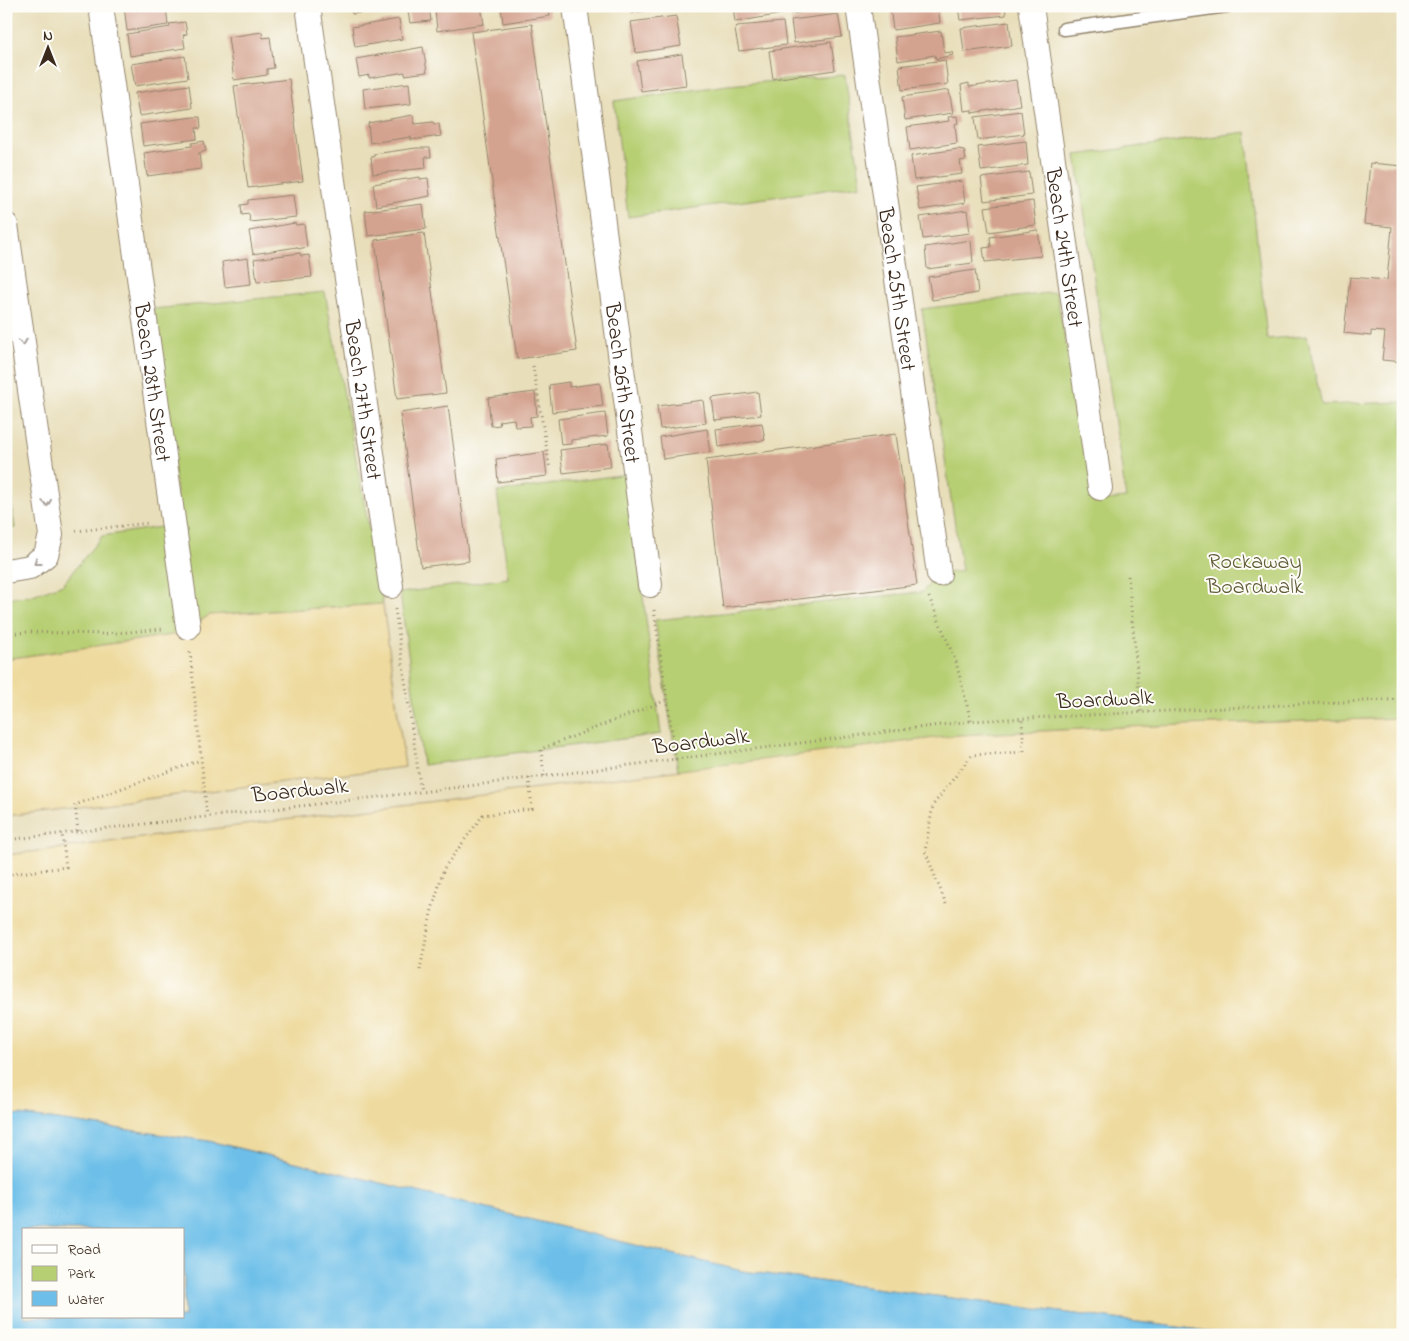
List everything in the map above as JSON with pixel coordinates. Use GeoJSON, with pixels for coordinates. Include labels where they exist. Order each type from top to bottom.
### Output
{"type":"FeatureCollection","features":[{"type":"Feature","properties":{"kind":"street","name":"Beach 28th Street"},"geometry":{"type":"LineString","coordinates":[[102,6],[188,627]]}},
{"type":"Feature","properties":{"kind":"street","name":"Beach 27th Street"},"geometry":{"type":"LineString","coordinates":[[308,6],[391,586]]}},
{"type":"Feature","properties":{"kind":"street","name":"Beach 26th Street"},"geometry":{"type":"LineString","coordinates":[[575,6],[650,585]]}},
{"type":"Feature","properties":{"kind":"street","name":"Beach 25th Street"},"geometry":{"type":"LineString","coordinates":[[858,6],[933,583]]}},
{"type":"Feature","properties":{"kind":"street","name":"Beach 24th Street"},"geometry":{"type":"LineString","coordinates":[[1031,6],[1100,488]]}},
{"type":"Feature","properties":{"kind":"street"},"geometry":{"type":"LineString","coordinates":[[6,225],[62,533],[46,555],[30,568],[6,571]]}},
{"type":"Feature","properties":{"kind":"lane"},"geometry":{"type":"LineString","coordinates":[[1064,29],[1227,6]]}},
{"type":"Feature","properties":{"kind":"path"},"geometry":{"type":"LineString","coordinates":[[533,366],[550,469]]}},
{"type":"Feature","properties":{"kind":"path"},"geometry":{"type":"LineString","coordinates":[[62,533],[173,520]]}},
{"type":"Feature","properties":{"kind":"path"},"geometry":{"type":"LineString","coordinates":[[1128,576],[1141,713]]}},
{"type":"Feature","properties":{"kind":"path"},"geometry":{"type":"LineString","coordinates":[[933,583],[971,721]]}},
{"type":"Feature","properties":{"kind":"path"},"geometry":{"type":"LineString","coordinates":[[650,585],[676,760]]}},
{"type":"Feature","properties":{"kind":"path"},"geometry":{"type":"LineString","coordinates":[[391,586],[421,792]]}},
{"type":"Feature","properties":{"kind":"path"},"geometry":{"type":"LineString","coordinates":[[6,634],[28,632],[104,634],[188,627],[207,815]]}},
{"type":"Feature","properties":{"kind":"path","name":"Boardwalk"},"geometry":{"type":"LineString","coordinates":[[6,840],[207,815],[421,792],[971,721],[1403,699]]}},
{"type":"Feature","properties":{"kind":"path"},"geometry":{"type":"LineString","coordinates":[[544,776],[541,749],[668,700]]}},
{"type":"Feature","properties":{"kind":"path"},"geometry":{"type":"LineString","coordinates":[[946,904],[924,851],[933,805],[972,755],[1024,752],[1022,719]]}},
{"type":"Feature","properties":{"kind":"path"},"geometry":{"type":"LineString","coordinates":[[78,831],[75,806],[201,760]]}},
{"type":"Feature","properties":{"kind":"path"},"geometry":{"type":"LineString","coordinates":[[420,970],[431,913],[444,868],[483,815],[532,810],[529,778]]}},
{"type":"Feature","properties":{"kind":"path"},"geometry":{"type":"LineString","coordinates":[[6,883],[12,874],[66,867],[62,834]]}},
{"type":"Feature","properties":{"kind":"green space"},"geometry":{"type":"Polygon","coordinates":[[[845,75],[861,185],[628,217],[614,101],[728,85],[845,75]]]}},
{"type":"Feature","properties":{"kind":"green space","name":"Rockaway Boardwalk"},"geometry":{"type":"Polygon","coordinates":[[[1246,132],[1267,339],[1307,336],[1322,405],[1403,402],[1403,718],[1125,727],[960,735],[678,771],[655,620],[922,592],[939,574],[962,571],[922,309],[1056,292],[1096,501],[1126,498],[1076,155],[1246,132]]]}},
{"type":"Feature","properties":{"kind":"green space"},"geometry":{"type":"Polygon","coordinates":[[[325,292],[383,604],[210,615],[194,625],[153,309],[325,292]]]}},
{"type":"Feature","properties":{"kind":"green space"},"geometry":{"type":"Polygon","coordinates":[[[6,470],[15,528],[6,529],[6,470]]]}},
{"type":"Feature","properties":{"kind":"green space"},"geometry":{"type":"Polygon","coordinates":[[[627,474],[661,734],[423,765],[400,593],[508,578],[497,492],[627,474]]]}},
{"type":"Feature","properties":{"kind":"green space"},"geometry":{"type":"Polygon","coordinates":[[[167,526],[179,634],[6,659],[6,598],[30,596],[63,584],[102,536],[167,526]]]}},
{"type":"Feature","properties":{"kind":"sand"},"geometry":{"type":"Polygon","coordinates":[[[383,604],[405,767],[6,816],[6,659],[179,634],[210,615],[383,604]]]}},
{"type":"Feature","properties":{"kind":"sand"},"geometry":{"type":"Polygon","coordinates":[[[1403,718],[1403,1335],[1239,1335],[742,1271],[209,1141],[6,1113],[6,855],[959,735],[1125,727],[1403,718]]]}},
{"type":"Feature","properties":{"kind":"water"},"geometry":{"type":"Polygon","coordinates":[[[6,1113],[209,1141],[742,1271],[1239,1335],[6,1335],[6,1113]]]}},
{"type":"Feature","properties":{"kind":"building"},"geometry":{"type":"Polygon","coordinates":[[[124,6],[166,6],[168,25],[127,31],[124,6]]]}},
{"type":"Feature","properties":{"kind":"building"},"geometry":{"type":"Polygon","coordinates":[[[351,6],[399,6],[399,7],[352,14],[351,6]]]}},
{"type":"Feature","properties":{"kind":"building"},"geometry":{"type":"Polygon","coordinates":[[[407,6],[429,6],[431,21],[410,23],[407,6]]]}},
{"type":"Feature","properties":{"kind":"building"},"geometry":{"type":"Polygon","coordinates":[[[456,6],[481,6],[484,24],[437,31],[435,9],[456,6]]]}},
{"type":"Feature","properties":{"kind":"building"},"geometry":{"type":"Polygon","coordinates":[[[501,6],[548,6],[550,16],[503,23],[501,6]]]}},
{"type":"Feature","properties":{"kind":"building"},"geometry":{"type":"Polygon","coordinates":[[[630,6],[667,6],[667,7],[632,13],[630,6]]]}},
{"type":"Feature","properties":{"kind":"building"},"geometry":{"type":"Polygon","coordinates":[[[733,6],[781,6],[782,14],[735,22],[733,6]]]}},
{"type":"Feature","properties":{"kind":"building"},"geometry":{"type":"Polygon","coordinates":[[[790,6],[836,6],[836,7],[791,14],[790,6]]]}},
{"type":"Feature","properties":{"kind":"building"},"geometry":{"type":"Polygon","coordinates":[[[938,6],[940,23],[893,30],[890,7],[938,6]]]}},
{"type":"Feature","properties":{"kind":"building"},"geometry":{"type":"Polygon","coordinates":[[[958,6],[1005,6],[1006,15],[960,20],[958,6]]]}},
{"type":"Feature","properties":{"kind":"building"},"geometry":{"type":"Polygon","coordinates":[[[838,14],[842,37],[794,43],[791,20],[838,14]]]}},
{"type":"Feature","properties":{"kind":"building"},"geometry":{"type":"Polygon","coordinates":[[[676,16],[681,46],[636,53],[631,22],[676,16]]]}},
{"type":"Feature","properties":{"kind":"building"},"geometry":{"type":"Polygon","coordinates":[[[399,19],[402,39],[355,47],[352,27],[399,19]]]}},
{"type":"Feature","properties":{"kind":"building"},"geometry":{"type":"Polygon","coordinates":[[[185,22],[187,34],[183,35],[185,48],[130,56],[127,34],[170,27],[169,24],[185,22]]]}},
{"type":"Feature","properties":{"kind":"building"},"geometry":{"type":"Polygon","coordinates":[[[783,22],[786,45],[739,51],[735,30],[737,26],[783,22]]]}},
{"type":"Feature","properties":{"kind":"building"},"geometry":{"type":"Polygon","coordinates":[[[1009,22],[1012,46],[964,52],[961,28],[1009,22]]]}},
{"type":"Feature","properties":{"kind":"building"},"geometry":{"type":"Polygon","coordinates":[[[532,24],[577,351],[517,359],[471,32],[532,24]]]}},
{"type":"Feature","properties":{"kind":"building"},"geometry":{"type":"Polygon","coordinates":[[[941,31],[944,53],[952,52],[953,55],[936,59],[935,55],[898,61],[895,37],[941,31]]]}},
{"type":"Feature","properties":{"kind":"building"},"geometry":{"type":"Polygon","coordinates":[[[262,32],[263,38],[270,37],[274,68],[267,69],[267,75],[234,80],[228,37],[262,32]]]}},
{"type":"Feature","properties":{"kind":"building"},"geometry":{"type":"Polygon","coordinates":[[[831,42],[835,70],[773,79],[769,51],[831,42]]]}},
{"type":"Feature","properties":{"kind":"building"},"geometry":{"type":"Polygon","coordinates":[[[423,47],[427,72],[405,75],[405,72],[369,78],[369,75],[359,77],[356,59],[423,47]]]}},
{"type":"Feature","properties":{"kind":"building"},"geometry":{"type":"Polygon","coordinates":[[[682,54],[686,85],[641,91],[637,61],[682,54]]]}},
{"type":"Feature","properties":{"kind":"building"},"geometry":{"type":"Polygon","coordinates":[[[185,56],[188,78],[135,86],[131,64],[185,56]]]}},
{"type":"Feature","properties":{"kind":"building"},"geometry":{"type":"Polygon","coordinates":[[[945,60],[948,84],[902,90],[899,66],[945,60]]]}},
{"type":"Feature","properties":{"kind":"building"},"geometry":{"type":"Polygon","coordinates":[[[289,79],[303,181],[248,188],[234,86],[289,79]]]}},
{"type":"Feature","properties":{"kind":"building"},"geometry":{"type":"Polygon","coordinates":[[[1016,80],[1020,105],[972,113],[972,110],[964,111],[961,85],[969,83],[969,87],[1016,80]]]}},
{"type":"Feature","properties":{"kind":"building"},"geometry":{"type":"Polygon","coordinates":[[[409,83],[411,104],[365,109],[363,89],[409,83]]]}},
{"type":"Feature","properties":{"kind":"building"},"geometry":{"type":"Polygon","coordinates":[[[189,85],[192,108],[139,116],[135,93],[189,85]]]}},
{"type":"Feature","properties":{"kind":"building"},"geometry":{"type":"Polygon","coordinates":[[[949,90],[953,113],[905,120],[902,97],[949,90]]]}},
{"type":"Feature","properties":{"kind":"building"},"geometry":{"type":"Polygon","coordinates":[[[1021,111],[1024,134],[978,140],[975,117],[1021,111]]]}},
{"type":"Feature","properties":{"kind":"building"},"geometry":{"type":"Polygon","coordinates":[[[413,115],[415,124],[433,122],[434,124],[439,124],[441,136],[411,140],[411,137],[370,143],[368,123],[413,115]]]}},
{"type":"Feature","properties":{"kind":"building"},"geometry":{"type":"Polygon","coordinates":[[[957,116],[958,123],[955,124],[957,143],[910,150],[907,127],[949,121],[948,117],[957,116]]]}},
{"type":"Feature","properties":{"kind":"building"},"geometry":{"type":"Polygon","coordinates":[[[200,117],[201,128],[196,128],[197,139],[143,146],[140,124],[200,117]]]}},
{"type":"Feature","properties":{"kind":"building"},"geometry":{"type":"Polygon","coordinates":[[[204,141],[206,151],[199,153],[201,169],[147,176],[144,153],[192,146],[192,143],[204,141]]]}},
{"type":"Feature","properties":{"kind":"building"},"geometry":{"type":"Polygon","coordinates":[[[1026,141],[1028,165],[981,171],[978,147],[1026,141]]]}},
{"type":"Feature","properties":{"kind":"building"},"geometry":{"type":"Polygon","coordinates":[[[430,148],[431,157],[425,157],[426,168],[373,174],[371,157],[374,157],[374,154],[430,148]]]}},
{"type":"Feature","properties":{"kind":"building"},"geometry":{"type":"Polygon","coordinates":[[[958,149],[964,150],[966,160],[960,161],[962,174],[914,180],[911,156],[958,149]]]}},
{"type":"Feature","properties":{"kind":"building"},"geometry":{"type":"Polygon","coordinates":[[[1370,163],[1403,166],[1403,362],[1382,360],[1385,332],[1371,331],[1371,336],[1344,333],[1350,277],[1387,280],[1392,227],[1364,224],[1370,163]]]}},
{"type":"Feature","properties":{"kind":"building"},"geometry":{"type":"Polygon","coordinates":[[[1029,172],[1032,195],[984,201],[981,178],[1029,172]]]}},
{"type":"Feature","properties":{"kind":"building"},"geometry":{"type":"Polygon","coordinates":[[[420,177],[420,179],[428,178],[430,196],[376,206],[373,184],[420,177]]]}},
{"type":"Feature","properties":{"kind":"building"},"geometry":{"type":"Polygon","coordinates":[[[962,181],[965,203],[920,210],[916,187],[962,181]]]}},
{"type":"Feature","properties":{"kind":"building"},"geometry":{"type":"Polygon","coordinates":[[[293,195],[296,217],[250,222],[249,214],[242,215],[241,205],[248,204],[248,200],[293,195]]]}},
{"type":"Feature","properties":{"kind":"building"},"geometry":{"type":"Polygon","coordinates":[[[1033,201],[1036,225],[989,232],[985,207],[1033,201]]]}},
{"type":"Feature","properties":{"kind":"building"},"geometry":{"type":"Polygon","coordinates":[[[423,204],[426,229],[368,236],[365,211],[423,204]]]}},
{"type":"Feature","properties":{"kind":"building"},"geometry":{"type":"Polygon","coordinates":[[[967,210],[970,233],[923,239],[920,217],[967,210]]]}},
{"type":"Feature","properties":{"kind":"building"},"geometry":{"type":"Polygon","coordinates":[[[295,223],[296,225],[304,224],[307,247],[253,254],[249,231],[295,223]]]}},
{"type":"Feature","properties":{"kind":"building"},"geometry":{"type":"Polygon","coordinates":[[[1038,230],[1041,256],[985,262],[983,248],[991,247],[990,237],[1038,230]]]}},
{"type":"Feature","properties":{"kind":"building"},"geometry":{"type":"Polygon","coordinates":[[[424,233],[446,393],[397,399],[375,240],[424,233]]]}},
{"type":"Feature","properties":{"kind":"building"},"geometry":{"type":"Polygon","coordinates":[[[971,240],[973,263],[927,269],[925,247],[971,240]]]}},
{"type":"Feature","properties":{"kind":"building"},"geometry":{"type":"Polygon","coordinates":[[[300,253],[301,256],[309,255],[312,277],[257,282],[254,259],[300,253]]]}},
{"type":"Feature","properties":{"kind":"building"},"geometry":{"type":"Polygon","coordinates":[[[248,258],[251,284],[225,287],[222,262],[248,258]]]}},
{"type":"Feature","properties":{"kind":"building"},"geometry":{"type":"Polygon","coordinates":[[[975,270],[978,293],[932,300],[928,277],[975,270]]]}},
{"type":"Feature","properties":{"kind":"building"},"geometry":{"type":"Polygon","coordinates":[[[569,382],[569,387],[600,383],[603,406],[552,412],[549,385],[569,382]]]}},
{"type":"Feature","properties":{"kind":"building"},"geometry":{"type":"Polygon","coordinates":[[[535,392],[537,416],[530,417],[531,426],[515,427],[514,419],[499,421],[500,425],[491,426],[488,398],[535,392]]]}},
{"type":"Feature","properties":{"kind":"building"},"geometry":{"type":"Polygon","coordinates":[[[758,392],[761,415],[715,420],[712,398],[758,392]]]}},
{"type":"Feature","properties":{"kind":"building"},"geometry":{"type":"Polygon","coordinates":[[[703,400],[706,423],[660,429],[657,406],[703,400]]]}},
{"type":"Feature","properties":{"kind":"building"},"geometry":{"type":"Polygon","coordinates":[[[448,406],[469,561],[421,567],[400,413],[448,406]]]}},
{"type":"Feature","properties":{"kind":"building"},"geometry":{"type":"Polygon","coordinates":[[[605,413],[608,436],[571,440],[571,444],[561,445],[558,419],[605,413]]]}},
{"type":"Feature","properties":{"kind":"building"},"geometry":{"type":"Polygon","coordinates":[[[762,423],[765,440],[718,447],[716,429],[762,423]]]}},
{"type":"Feature","properties":{"kind":"building"},"geometry":{"type":"Polygon","coordinates":[[[707,429],[711,452],[663,459],[660,437],[707,429]]]}},
{"type":"Feature","properties":{"kind":"building"},"geometry":{"type":"Polygon","coordinates":[[[896,434],[917,585],[723,608],[706,460],[896,434]]]}},
{"type":"Feature","properties":{"kind":"building"},"geometry":{"type":"Polygon","coordinates":[[[608,444],[611,467],[563,473],[560,450],[608,444]]]}},
{"type":"Feature","properties":{"kind":"building"},"geometry":{"type":"Polygon","coordinates":[[[544,452],[547,476],[498,482],[496,459],[544,452]]]}}]}
